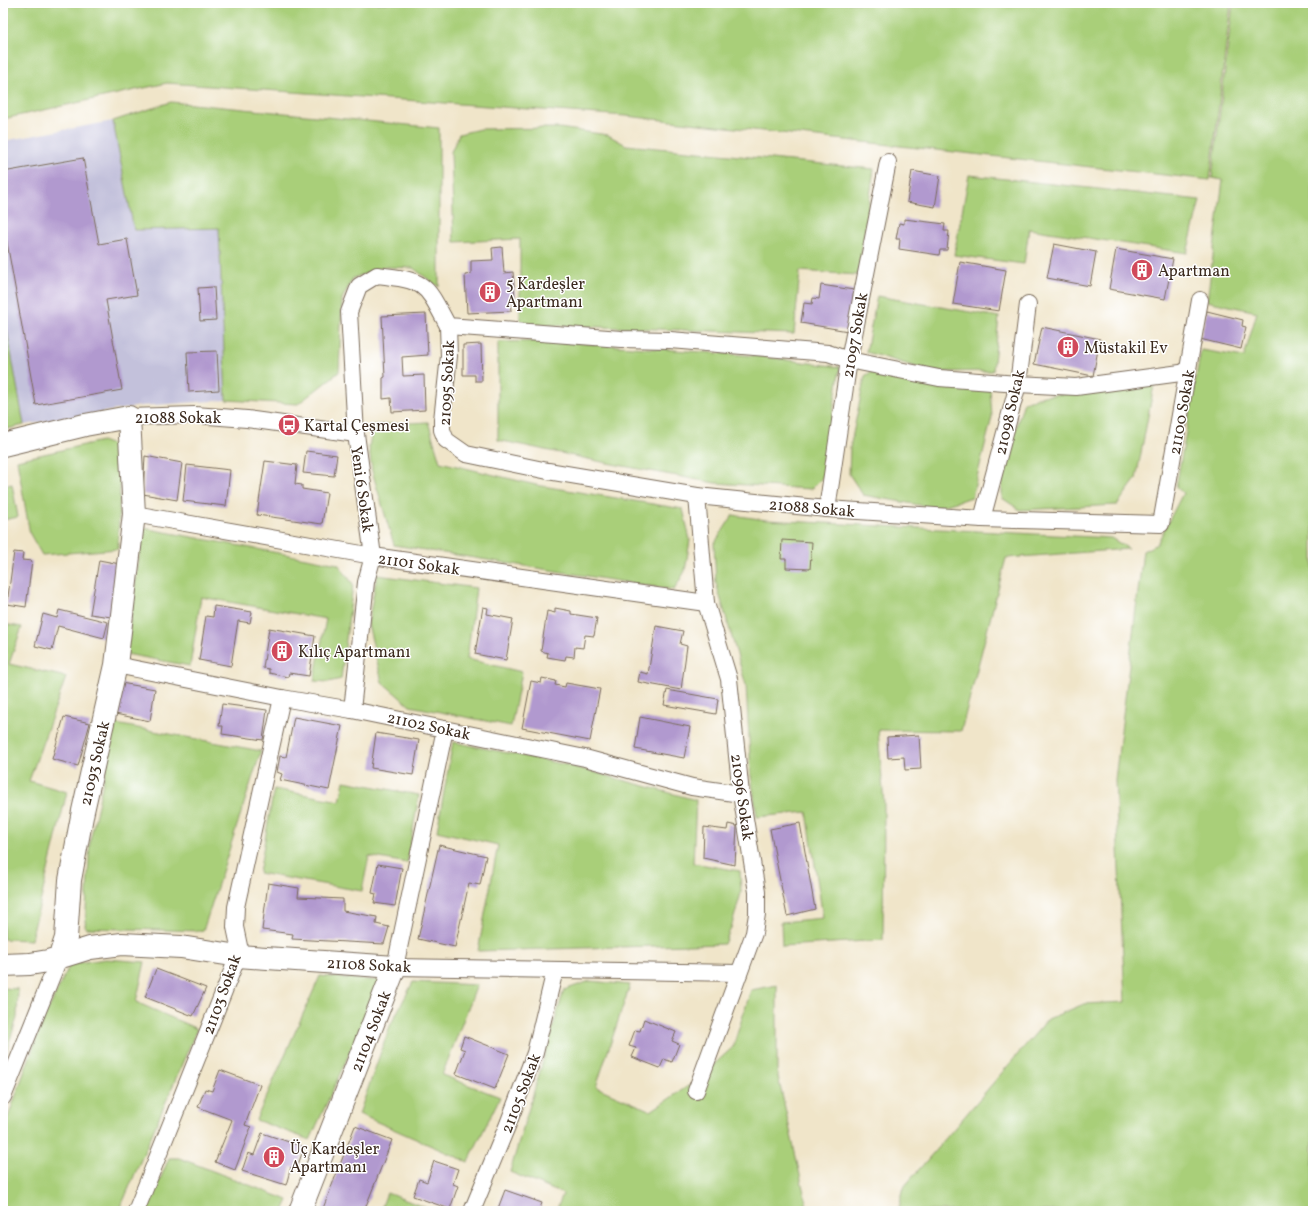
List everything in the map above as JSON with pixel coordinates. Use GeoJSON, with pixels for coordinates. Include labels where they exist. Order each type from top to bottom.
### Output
{"type":"FeatureCollection","features":[{"type":"Feature","properties":{"kind":"street","name":"21088 Sokak"},"geometry":{"type":"LineString","coordinates":[[3,446],[85,424],[129,417]]}},
{"type":"Feature","properties":{"kind":"street","name":"21093 Sokak"},"geometry":{"type":"LineString","coordinates":[[60,956],[66,938],[70,880],[81,819],[116,665],[134,514],[129,417]]}},
{"type":"Feature","properties":{"kind":"street","name":"21108 Sokak"},"geometry":{"type":"LineString","coordinates":[[3,965],[30,964],[48,961],[60,956],[90,948],[122,944],[181,947],[238,956],[395,967]]}},
{"type":"Feature","properties":{"kind":"street","name":"21104 Sokak"},"geometry":{"type":"LineString","coordinates":[[300,1211],[395,967]]}},
{"type":"Feature","properties":{"kind":"lane","name":"21097 Sokak"},"geometry":{"type":"LineString","coordinates":[[827,509],[849,360],[888,162]]}},
{"type":"Feature","properties":{"kind":"lane","name":"Yeni 6 Sokak"},"geometry":{"type":"LineString","coordinates":[[352,710],[366,582],[373,556],[356,434],[349,312],[359,286],[377,275],[419,282],[431,294],[448,326]]}},
{"type":"Feature","properties":{"kind":"lane","name":"21100 Sokak"},"geometry":{"type":"LineString","coordinates":[[1161,524],[1200,300]]}},
{"type":"Feature","properties":{"kind":"lane","name":"21098 Sokak"},"geometry":{"type":"LineString","coordinates":[[982,519],[1018,384],[1028,304]]}},
{"type":"Feature","properties":{"kind":"lane"},"geometry":{"type":"LineString","coordinates":[[448,326],[828,353],[849,360],[939,378],[1018,384],[1076,387],[1188,372]]}},
{"type":"Feature","properties":{"kind":"lane","name":"21095 Sokak"},"geometry":{"type":"LineString","coordinates":[[448,326],[449,356],[442,413],[442,430],[446,440],[466,454]]}},
{"type":"Feature","properties":{"kind":"lane","name":"21088 Sokak"},"geometry":{"type":"LineString","coordinates":[[129,417],[196,415],[232,417],[356,434]]}},
{"type":"Feature","properties":{"kind":"lane","name":"21088 Sokak"},"geometry":{"type":"LineString","coordinates":[[466,454],[548,471],[697,496],[827,509],[982,519],[1161,524]]}},
{"type":"Feature","properties":{"kind":"lane","name":"21096 Sokak"},"geometry":{"type":"LineString","coordinates":[[696,1091],[754,933],[757,914],[757,892],[741,794],[729,679],[706,603],[697,496]]}},
{"type":"Feature","properties":{"kind":"lane","name":"21101 Sokak"},"geometry":{"type":"LineString","coordinates":[[134,514],[373,556],[706,603]]}},
{"type":"Feature","properties":{"kind":"lane","name":"21102 Sokak"},"geometry":{"type":"LineString","coordinates":[[116,665],[282,698],[352,710],[586,758],[692,787],[741,794]]}},
{"type":"Feature","properties":{"kind":"lane","name":"21103 Sokak"},"geometry":{"type":"LineString","coordinates":[[136,1211],[238,956],[239,946],[235,927],[236,907],[282,698]]}},
{"type":"Feature","properties":{"kind":"lane","name":"21104 Sokak"},"geometry":{"type":"LineString","coordinates":[[395,967],[445,729]]}},
{"type":"Feature","properties":{"kind":"lane","name":"21093 Sokak"},"geometry":{"type":"LineString","coordinates":[[3,1097],[60,956]]}},
{"type":"Feature","properties":{"kind":"lane","name":"21108 Sokak"},"geometry":{"type":"LineString","coordinates":[[395,967],[739,973]]}},
{"type":"Feature","properties":{"kind":"lane","name":"21105 Sokak"},"geometry":{"type":"LineString","coordinates":[[472,1211],[535,1054],[555,970]]}},
{"type":"Feature","properties":{"kind":"shaded area"},"geometry":{"type":"Polygon","coordinates":[[[113,121],[134,230],[219,228],[226,400],[141,406],[24,425],[3,308],[3,141],[113,121]]]}},
{"type":"Feature","properties":{"kind":"green space"},"geometry":{"type":"Polygon","coordinates":[[[3,3],[1231,3],[1210,180],[626,116],[167,83],[3,119],[3,3]]]}},
{"type":"Feature","properties":{"kind":"green space"},"geometry":{"type":"Polygon","coordinates":[[[1233,3],[1313,3],[1313,1211],[898,1211],[904,1187],[1048,1019],[1084,1004],[1125,1002],[1115,780],[1143,551],[1157,544],[1183,493],[1176,487],[1201,350],[1244,357],[1257,312],[1207,301],[1223,180],[1212,178],[1233,3]]]}},
{"type":"Feature","properties":{"kind":"green space"},"geometry":{"type":"Polygon","coordinates":[[[171,102],[439,128],[439,287],[413,268],[384,267],[353,278],[342,299],[339,372],[298,404],[226,400],[219,228],[134,230],[113,121],[171,102]]]}},
{"type":"Feature","properties":{"kind":"green space"},"geometry":{"type":"Polygon","coordinates":[[[559,128],[608,135],[626,145],[874,169],[858,275],[800,271],[794,334],[520,324],[520,239],[454,242],[451,152],[459,134],[480,129],[559,128]]]}},
{"type":"Feature","properties":{"kind":"green space"},"geometry":{"type":"Polygon","coordinates":[[[969,175],[1200,200],[1187,253],[1029,229],[1024,264],[954,255],[969,175]]]}},
{"type":"Feature","properties":{"kind":"green space"},"geometry":{"type":"Polygon","coordinates":[[[877,296],[999,317],[993,371],[933,372],[866,352],[877,296]]]}},
{"type":"Feature","properties":{"kind":"green space"},"geometry":{"type":"Polygon","coordinates":[[[3,308],[24,425],[3,430],[3,308]]]}},
{"type":"Feature","properties":{"kind":"green space"},"geometry":{"type":"Polygon","coordinates":[[[549,341],[757,356],[840,367],[823,477],[811,489],[715,483],[607,463],[498,440],[498,342],[549,341]]]}},
{"type":"Feature","properties":{"kind":"green space"},"geometry":{"type":"Polygon","coordinates":[[[871,372],[990,389],[992,417],[972,497],[936,508],[863,495],[849,474],[850,448],[865,376],[871,372]]]}},
{"type":"Feature","properties":{"kind":"green space"},"geometry":{"type":"Polygon","coordinates":[[[1154,385],[1136,479],[1117,505],[1020,510],[1002,498],[1002,473],[1024,402],[1044,396],[1154,385]]]}},
{"type":"Feature","properties":{"kind":"green space"},"geometry":{"type":"Polygon","coordinates":[[[428,422],[440,462],[536,485],[683,509],[690,540],[685,571],[674,590],[394,545],[372,471],[369,447],[373,425],[428,422]]]}},
{"type":"Feature","properties":{"kind":"green space"},"geometry":{"type":"Polygon","coordinates":[[[102,441],[121,448],[118,549],[42,555],[30,534],[17,460],[102,441]]]}},
{"type":"Feature","properties":{"kind":"green space"},"geometry":{"type":"Polygon","coordinates":[[[12,484],[18,517],[3,520],[3,486],[12,484]]]}},
{"type":"Feature","properties":{"kind":"green space"},"geometry":{"type":"Polygon","coordinates":[[[733,515],[766,520],[1111,538],[1129,549],[1006,558],[961,731],[878,730],[884,804],[883,940],[782,946],[781,922],[823,918],[807,812],[757,817],[751,775],[746,685],[716,583],[714,544],[733,515]]]}},
{"type":"Feature","properties":{"kind":"green space"},"geometry":{"type":"Polygon","coordinates":[[[143,528],[338,564],[353,584],[341,679],[328,682],[314,681],[326,619],[201,597],[190,666],[126,654],[143,528]]]}},
{"type":"Feature","properties":{"kind":"green space"},"geometry":{"type":"Polygon","coordinates":[[[377,575],[476,588],[467,659],[522,672],[511,726],[410,706],[382,682],[368,624],[377,575]]]}},
{"type":"Feature","properties":{"kind":"green space"},"geometry":{"type":"Polygon","coordinates":[[[3,624],[22,627],[9,664],[66,677],[29,781],[67,792],[31,940],[3,939],[3,624]]]}},
{"type":"Feature","properties":{"kind":"green space"},"geometry":{"type":"Polygon","coordinates":[[[116,724],[261,751],[203,931],[85,928],[90,841],[116,724]]]}},
{"type":"Feature","properties":{"kind":"green space"},"geometry":{"type":"Polygon","coordinates":[[[453,742],[567,765],[696,800],[693,863],[740,871],[741,893],[731,928],[724,944],[478,951],[498,845],[437,831],[453,742]]]}},
{"type":"Feature","properties":{"kind":"green space"},"geometry":{"type":"Polygon","coordinates":[[[344,781],[419,795],[407,863],[369,856],[362,891],[259,873],[274,789],[340,801],[344,781]]]}},
{"type":"Feature","properties":{"kind":"green space"},"geometry":{"type":"Polygon","coordinates":[[[106,959],[145,962],[136,1002],[197,1029],[119,1211],[3,1211],[3,1131],[42,1023],[70,964],[106,959]]]}},
{"type":"Feature","properties":{"kind":"green space"},"geometry":{"type":"Polygon","coordinates":[[[320,976],[382,981],[310,1140],[256,1120],[320,976]]]}},
{"type":"Feature","properties":{"kind":"green space"},"geometry":{"type":"Polygon","coordinates":[[[590,981],[630,985],[596,1087],[651,1111],[697,1080],[733,1047],[751,990],[777,985],[777,1072],[808,1211],[556,1211],[563,1194],[510,1172],[564,990],[590,981]]]}},
{"type":"Feature","properties":{"kind":"green space"},"geometry":{"type":"Polygon","coordinates":[[[413,982],[477,985],[442,1075],[500,1097],[468,1162],[359,1114],[390,1026],[413,982]]]}},
{"type":"Feature","properties":{"kind":"green space"},"geometry":{"type":"Polygon","coordinates":[[[3,988],[18,989],[17,1018],[3,1061],[3,988]]]}},
{"type":"Feature","properties":{"kind":"green space"},"geometry":{"type":"Polygon","coordinates":[[[169,1158],[179,1158],[288,1200],[283,1211],[147,1211],[169,1158]]]}},
{"type":"Feature","properties":{"kind":"green space"},"geometry":{"type":"Polygon","coordinates":[[[387,1193],[434,1211],[380,1211],[387,1193]]]}},
{"type":"Feature","properties":{"kind":"building"},"geometry":{"type":"Polygon","coordinates":[[[83,158],[99,244],[127,239],[137,295],[106,300],[122,390],[36,405],[3,220],[3,172],[83,158]]]}},
{"type":"Feature","properties":{"kind":"building"},"geometry":{"type":"Polygon","coordinates":[[[912,171],[940,176],[935,207],[907,202],[912,171]]]}},
{"type":"Feature","properties":{"kind":"building"},"geometry":{"type":"Polygon","coordinates":[[[904,219],[945,224],[944,231],[949,231],[947,250],[940,250],[939,255],[899,249],[900,239],[896,239],[899,223],[904,224],[904,219]]]}},
{"type":"Feature","properties":{"kind":"building"},"geometry":{"type":"Polygon","coordinates":[[[1054,244],[1096,252],[1090,286],[1047,278],[1054,244]]]}},
{"type":"Feature","properties":{"kind":"building","name":"5 Kardeşler Apartmanı"},"geometry":{"type":"Polygon","coordinates":[[[502,247],[504,273],[513,272],[515,299],[510,300],[511,311],[467,313],[465,275],[471,274],[471,261],[493,260],[492,248],[502,247]]]}},
{"type":"Feature","properties":{"kind":"building","name":"Apartman"},"geometry":{"type":"Polygon","coordinates":[[[1116,249],[1173,259],[1165,299],[1109,289],[1116,249]]]}},
{"type":"Feature","properties":{"kind":"building"},"geometry":{"type":"Polygon","coordinates":[[[960,262],[1006,270],[999,311],[953,304],[960,262]]]}},
{"type":"Feature","properties":{"kind":"building"},"geometry":{"type":"Polygon","coordinates":[[[821,285],[854,290],[848,331],[801,323],[804,303],[812,304],[813,298],[819,299],[821,285]]]}},
{"type":"Feature","properties":{"kind":"building"},"geometry":{"type":"Polygon","coordinates":[[[214,287],[216,320],[200,321],[198,288],[214,287]]]}},
{"type":"Feature","properties":{"kind":"building","name":"Müstakil Ev"},"geometry":{"type":"Polygon","coordinates":[[[1207,311],[1243,320],[1242,326],[1246,327],[1241,349],[1200,339],[1207,311]]]}},
{"type":"Feature","properties":{"kind":"building"},"geometry":{"type":"Polygon","coordinates":[[[426,314],[428,355],[402,357],[403,376],[424,375],[425,410],[392,412],[391,398],[383,399],[383,378],[385,377],[382,316],[426,314]]]}},
{"type":"Feature","properties":{"kind":"building","name":"Müstakil Ev"},"geometry":{"type":"Polygon","coordinates":[[[1042,327],[1100,339],[1093,376],[1034,364],[1042,327]]]}},
{"type":"Feature","properties":{"kind":"building"},"geometry":{"type":"Polygon","coordinates":[[[481,344],[482,381],[475,381],[475,375],[463,375],[463,345],[481,344]]]}},
{"type":"Feature","properties":{"kind":"building"},"geometry":{"type":"Polygon","coordinates":[[[217,351],[219,390],[189,392],[187,352],[217,351]]]}},
{"type":"Feature","properties":{"kind":"building"},"geometry":{"type":"Polygon","coordinates":[[[306,451],[337,455],[334,476],[303,473],[306,451]]]}},
{"type":"Feature","properties":{"kind":"building"},"geometry":{"type":"Polygon","coordinates":[[[145,456],[182,463],[177,500],[143,494],[145,456]]]}},
{"type":"Feature","properties":{"kind":"building"},"geometry":{"type":"Polygon","coordinates":[[[265,461],[297,465],[295,484],[302,485],[302,489],[327,493],[322,524],[257,515],[265,461]]]}},
{"type":"Feature","properties":{"kind":"building"},"geometry":{"type":"Polygon","coordinates":[[[187,465],[230,470],[226,506],[183,501],[187,465]]]}},
{"type":"Feature","properties":{"kind":"building"},"geometry":{"type":"Polygon","coordinates":[[[782,540],[812,542],[810,569],[786,568],[786,559],[781,559],[782,540]]]}},
{"type":"Feature","properties":{"kind":"building"},"geometry":{"type":"Polygon","coordinates":[[[14,552],[23,553],[22,560],[32,561],[26,607],[7,604],[14,552]]]}},
{"type":"Feature","properties":{"kind":"building"},"geometry":{"type":"Polygon","coordinates":[[[99,560],[120,564],[111,617],[90,614],[99,560]]]}},
{"type":"Feature","properties":{"kind":"building"},"geometry":{"type":"Polygon","coordinates":[[[214,606],[252,612],[250,623],[238,621],[231,666],[199,660],[206,616],[213,617],[214,606]]]}},
{"type":"Feature","properties":{"kind":"building"},"geometry":{"type":"Polygon","coordinates":[[[483,607],[488,608],[487,614],[513,619],[506,660],[475,654],[483,607]]]}},
{"type":"Feature","properties":{"kind":"building"},"geometry":{"type":"Polygon","coordinates":[[[555,608],[571,611],[571,614],[597,618],[594,636],[585,635],[583,648],[575,647],[574,657],[566,656],[565,660],[547,657],[548,653],[541,651],[547,611],[555,613],[555,608]]]}},
{"type":"Feature","properties":{"kind":"building"},"geometry":{"type":"Polygon","coordinates":[[[59,610],[108,622],[104,638],[58,626],[52,650],[35,646],[43,614],[57,618],[59,610]]]}},
{"type":"Feature","properties":{"kind":"building"},"geometry":{"type":"Polygon","coordinates":[[[656,626],[683,631],[680,644],[687,646],[681,690],[638,682],[640,672],[648,674],[656,626]]]}},
{"type":"Feature","properties":{"kind":"building","name":"Kılıç Apartmanı"},"geometry":{"type":"Polygon","coordinates":[[[269,628],[315,636],[309,676],[289,673],[288,677],[269,673],[269,669],[263,668],[269,628]]]}},
{"type":"Feature","properties":{"kind":"building"},"geometry":{"type":"Polygon","coordinates":[[[542,678],[556,681],[555,685],[565,687],[566,683],[600,689],[590,741],[522,728],[531,681],[541,683],[542,678]]]}},
{"type":"Feature","properties":{"kind":"building"},"geometry":{"type":"Polygon","coordinates":[[[121,683],[155,689],[150,721],[115,714],[121,683]]]}},
{"type":"Feature","properties":{"kind":"building"},"geometry":{"type":"Polygon","coordinates":[[[667,690],[718,699],[716,714],[664,705],[667,690]]]}},
{"type":"Feature","properties":{"kind":"building"},"geometry":{"type":"Polygon","coordinates":[[[222,704],[267,710],[263,740],[222,734],[223,726],[219,726],[222,704]]]}},
{"type":"Feature","properties":{"kind":"building"},"geometry":{"type":"Polygon","coordinates":[[[64,717],[90,723],[78,766],[52,759],[64,717]]]}},
{"type":"Feature","properties":{"kind":"building"},"geometry":{"type":"Polygon","coordinates":[[[294,717],[342,726],[329,790],[280,780],[282,774],[277,772],[280,756],[286,757],[294,717]]]}},
{"type":"Feature","properties":{"kind":"building"},"geometry":{"type":"Polygon","coordinates":[[[640,717],[690,727],[684,758],[635,749],[640,717]]]}},
{"type":"Feature","properties":{"kind":"building"},"geometry":{"type":"Polygon","coordinates":[[[376,733],[419,740],[413,775],[371,768],[376,733]]]}},
{"type":"Feature","properties":{"kind":"building"},"geometry":{"type":"Polygon","coordinates":[[[919,735],[921,769],[905,770],[904,757],[888,758],[887,737],[919,735]]]}},
{"type":"Feature","properties":{"kind":"building"},"geometry":{"type":"Polygon","coordinates":[[[800,823],[815,909],[787,916],[770,829],[800,823]]]}},
{"type":"Feature","properties":{"kind":"building"},"geometry":{"type":"Polygon","coordinates":[[[728,824],[737,826],[735,865],[703,858],[704,827],[727,830],[728,824]]]}},
{"type":"Feature","properties":{"kind":"building"},"geometry":{"type":"Polygon","coordinates":[[[439,845],[486,856],[480,885],[469,883],[455,947],[418,939],[439,845]]]}},
{"type":"Feature","properties":{"kind":"building"},"geometry":{"type":"Polygon","coordinates":[[[378,864],[402,868],[395,906],[374,903],[376,894],[372,893],[378,864]]]}},
{"type":"Feature","properties":{"kind":"building"},"geometry":{"type":"Polygon","coordinates":[[[268,883],[299,888],[298,897],[343,899],[343,911],[377,917],[376,924],[389,927],[384,944],[292,939],[293,934],[262,930],[268,883]]]}},
{"type":"Feature","properties":{"kind":"building"},"geometry":{"type":"Polygon","coordinates":[[[156,969],[206,988],[193,1016],[145,997],[156,969]]]}},
{"type":"Feature","properties":{"kind":"building"},"geometry":{"type":"Polygon","coordinates":[[[644,1019],[676,1032],[672,1041],[679,1044],[672,1062],[664,1059],[660,1068],[632,1057],[636,1048],[629,1046],[635,1030],[640,1031],[644,1019]]]}},
{"type":"Feature","properties":{"kind":"building"},"geometry":{"type":"Polygon","coordinates":[[[464,1036],[509,1054],[495,1089],[456,1074],[465,1050],[460,1048],[464,1036]]]}},
{"type":"Feature","properties":{"kind":"building"},"geometry":{"type":"Polygon","coordinates":[[[220,1070],[260,1085],[245,1125],[251,1127],[235,1170],[215,1162],[232,1120],[198,1107],[205,1089],[212,1091],[220,1070]]]}},
{"type":"Feature","properties":{"kind":"building"},"geometry":{"type":"Polygon","coordinates":[[[355,1126],[392,1140],[364,1211],[322,1211],[355,1126]]]}},
{"type":"Feature","properties":{"kind":"building","name":"Üç Kardeşler Apartmanı"},"geometry":{"type":"Polygon","coordinates":[[[262,1133],[304,1147],[297,1168],[291,1167],[286,1185],[242,1171],[248,1153],[254,1155],[262,1133]]]}},
{"type":"Feature","properties":{"kind":"building"},"geometry":{"type":"Polygon","coordinates":[[[434,1161],[458,1169],[453,1184],[458,1186],[450,1209],[413,1196],[419,1179],[427,1182],[434,1161]]]}},
{"type":"Feature","properties":{"kind":"building"},"geometry":{"type":"Polygon","coordinates":[[[505,1190],[542,1203],[539,1211],[497,1211],[505,1190]]]}},
{"type":"Feature","properties":{"kind":"place","name":"Apartman"},"geometry":{"type":"Point","coordinates":[1142,270]}},
{"type":"Feature","properties":{"kind":"place","name":"5 Kardeşler Apartmanı"},"geometry":{"type":"Point","coordinates":[490,292]}},
{"type":"Feature","properties":{"kind":"place","name":"Müstakil Ev"},"geometry":{"type":"Point","coordinates":[1068,347]}},
{"type":"Feature","properties":{"kind":"place","name":"Kartal Çeşmesi"},"geometry":{"type":"Point","coordinates":[289,425]}},
{"type":"Feature","properties":{"kind":"place","name":"Kılıç Apartmanı"},"geometry":{"type":"Point","coordinates":[282,651]}},
{"type":"Feature","properties":{"kind":"place","name":"Üç Kardeşler Apartmanı"},"geometry":{"type":"Point","coordinates":[274,1157]}}]}
